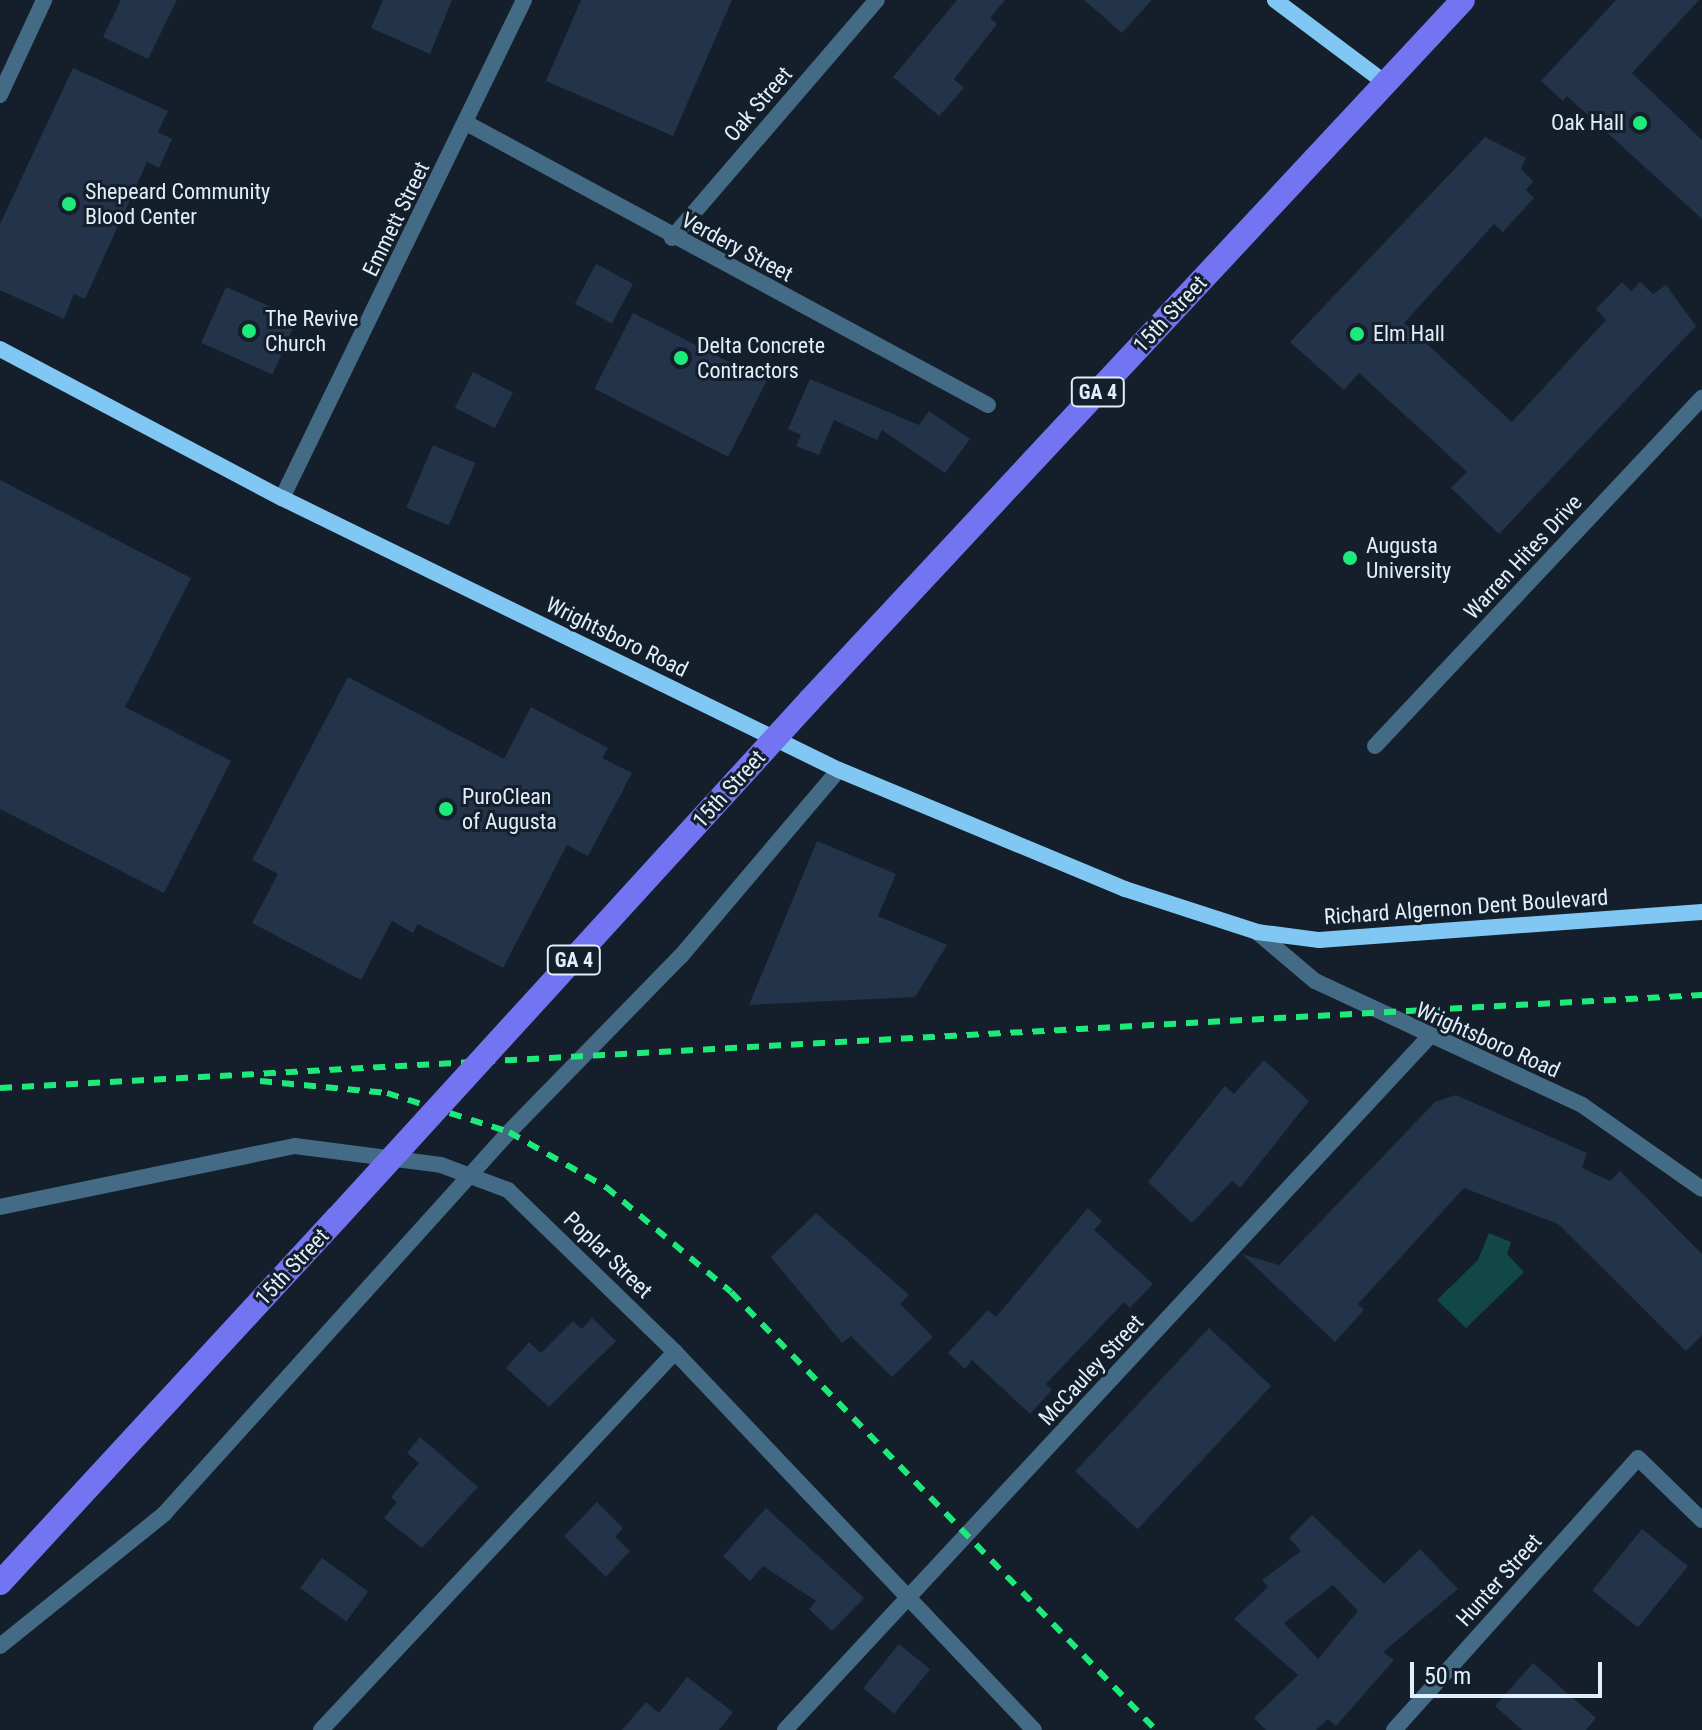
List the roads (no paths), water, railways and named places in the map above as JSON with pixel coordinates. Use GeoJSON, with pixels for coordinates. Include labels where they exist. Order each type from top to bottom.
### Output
{"type":"FeatureCollection","features":[{"type":"Feature","properties":{"kind":"main road"},"geometry":{"type":"LineString","coordinates":[[1275,0],[1383,81]]}},
{"type":"Feature","properties":{"kind":"main road","name":"15th Street"},"geometry":{"type":"LineString","coordinates":[[0,1583],[810,700],[1383,81],[1463,0]]}},
{"type":"Feature","properties":{"kind":"main road","name":"Wrightsboro Road"},"geometry":{"type":"LineString","coordinates":[[0,349],[282,498],[839,770],[1125,889],[1234,924]]}},
{"type":"Feature","properties":{"kind":"main road","name":"Richard Algernon Dent Boulevard"},"geometry":{"type":"LineString","coordinates":[[1234,924],[1257,932],[1319,940],[1702,912]]}},
{"type":"Feature","properties":{"kind":"street"},"geometry":{"type":"LineString","coordinates":[[0,95],[44,0]]}},
{"type":"Feature","properties":{"kind":"street","name":"Emmett Street"},"geometry":{"type":"LineString","coordinates":[[282,498],[468,124],[524,0]]}},
{"type":"Feature","properties":{"kind":"street","name":"Oak Street"},"geometry":{"type":"LineString","coordinates":[[672,238],[877,0]]}},
{"type":"Feature","properties":{"kind":"street","name":"Verdery Street"},"geometry":{"type":"LineString","coordinates":[[468,124],[672,238],[988,405]]}},
{"type":"Feature","properties":{"kind":"street","name":"Warren Hites Drive"},"geometry":{"type":"LineString","coordinates":[[1375,746],[1702,398]]}},
{"type":"Feature","properties":{"kind":"street"},"geometry":{"type":"LineString","coordinates":[[0,1646],[164,1514],[472,1174],[691,945],[839,770]]}},
{"type":"Feature","properties":{"kind":"street","name":"Wrightsboro Road"},"geometry":{"type":"LineString","coordinates":[[1257,932],[1315,981],[1428,1038],[1582,1105],[1702,1189]]}},
{"type":"Feature","properties":{"kind":"street","name":"McCauley Street"},"geometry":{"type":"LineString","coordinates":[[785,1730],[1428,1038]]}},
{"type":"Feature","properties":{"kind":"street","name":"Poplar Street"},"geometry":{"type":"LineString","coordinates":[[0,1207],[295,1146],[472,1174],[508,1190],[675,1352],[1034,1730]]}},
{"type":"Feature","properties":{"kind":"street"},"geometry":{"type":"LineString","coordinates":[[321,1730],[675,1352]]}},
{"type":"Feature","properties":{"kind":"street","name":"Hunter Street"},"geometry":{"type":"LineString","coordinates":[[1394,1730],[1638,1458],[1702,1520]]}},
{"type":"Feature","properties":{"kind":"railway"},"geometry":{"type":"LineString","coordinates":[[0,1088],[1702,995]]}},
{"type":"Feature","properties":{"kind":"railway"},"geometry":{"type":"LineString","coordinates":[[260,1081],[387,1093],[509,1132],[606,1187],[731,1292],[1156,1730]]}},
{"type":"Feature","properties":{"kind":"place","name":"Oak Hall"},"geometry":{"type":"Point","coordinates":[1640,123]}},
{"type":"Feature","properties":{"kind":"place","name":"Shepeard Community Blood Center"},"geometry":{"type":"Point","coordinates":[69,204]}},
{"type":"Feature","properties":{"kind":"place","name":"The Revive Church"},"geometry":{"type":"Point","coordinates":[249,331]}},
{"type":"Feature","properties":{"kind":"place","name":"Elm Hall"},"geometry":{"type":"Point","coordinates":[1357,334]}},
{"type":"Feature","properties":{"kind":"place","name":"Delta Concrete Contractors"},"geometry":{"type":"Point","coordinates":[681,358]}},
{"type":"Feature","properties":{"kind":"place","name":"Augusta University"},"geometry":{"type":"Point","coordinates":[1350,558]}},
{"type":"Feature","properties":{"kind":"place","name":"PuroClean of Augusta"},"geometry":{"type":"Point","coordinates":[446,809]}}]}
